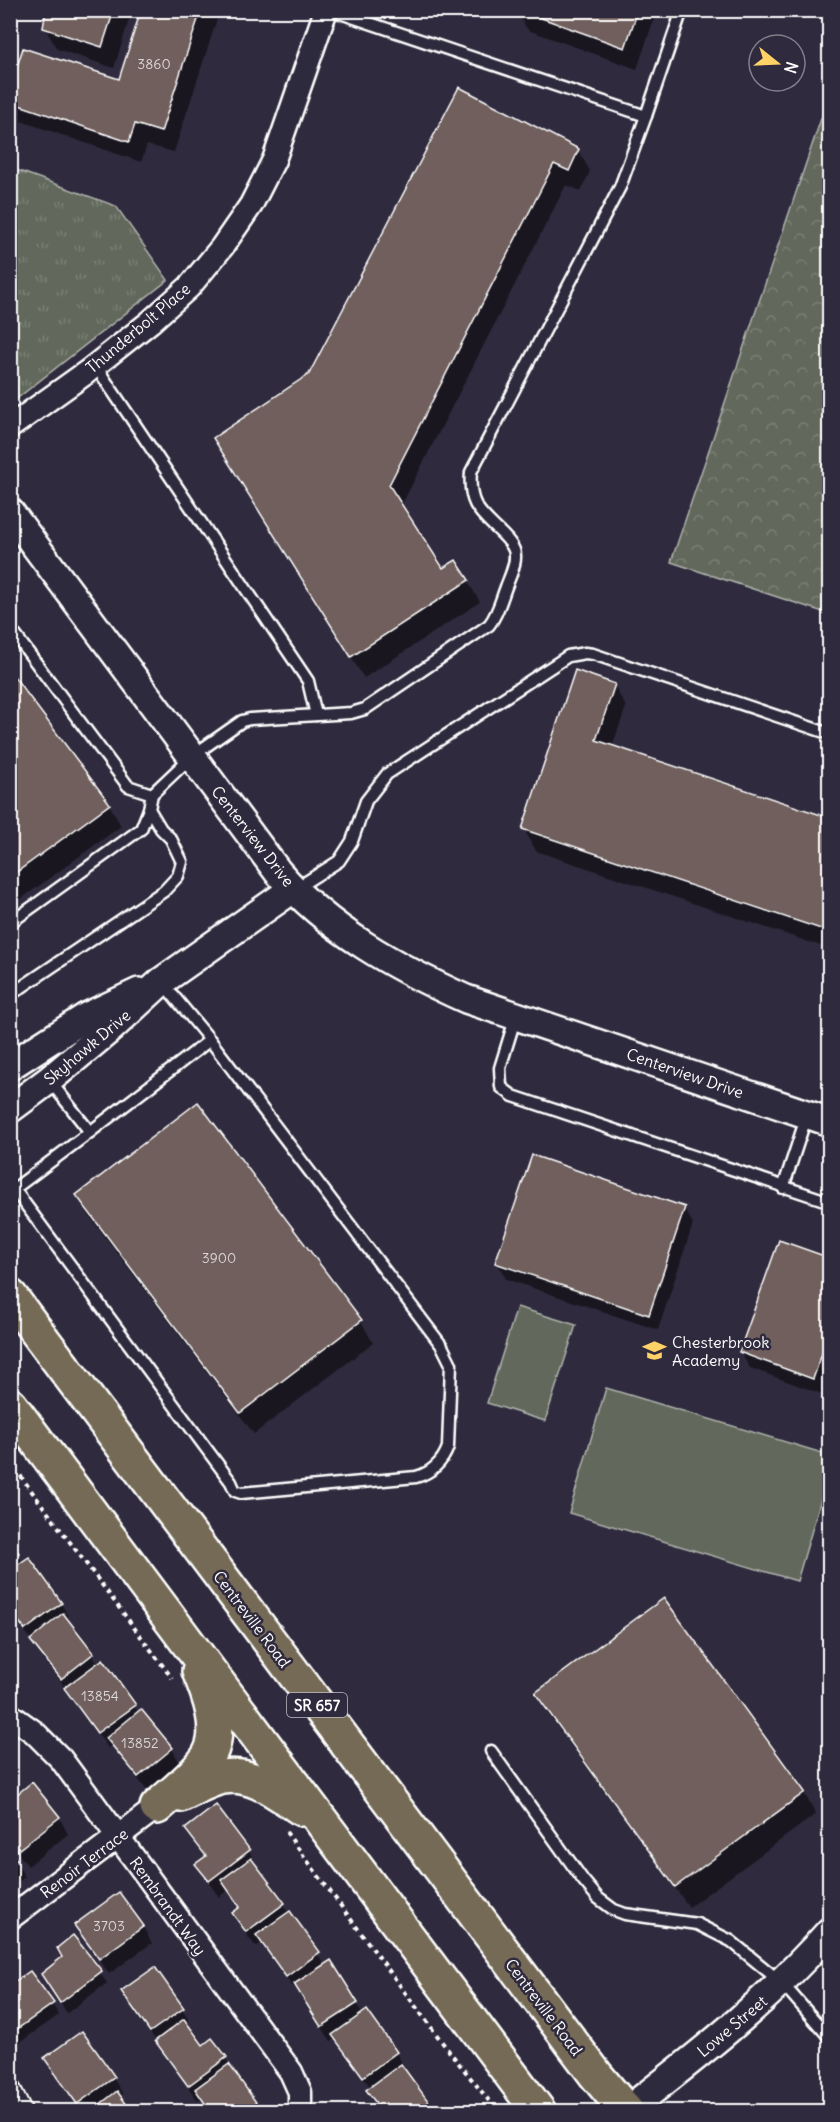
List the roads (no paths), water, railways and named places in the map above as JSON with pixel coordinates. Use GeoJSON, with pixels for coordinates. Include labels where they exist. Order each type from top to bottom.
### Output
{"type":"FeatureCollection","features":[{"type":"Feature","properties":{"kind":"main road","name":"Centreville Road"},"geometry":{"type":"LineString","coordinates":[[10,1296],[553,2019],[626,2111]]}},
{"type":"Feature","properties":{"kind":"main road"},"geometry":{"type":"LineString","coordinates":[[10,1405],[540,2112]]}},
{"type":"Feature","properties":{"kind":"main road"},"geometry":{"type":"LineString","coordinates":[[157,1807],[200,1767],[210,1753],[214,1736],[207,1689],[187,1641]]}},
{"type":"Feature","properties":{"kind":"main road"},"geometry":{"type":"LineString","coordinates":[[157,1807],[206,1783],[225,1777],[244,1777],[260,1782],[319,1819]]}},
{"type":"Feature","properties":{"kind":"street","name":"Thunderbolt Place"},"geometry":{"type":"LineString","coordinates":[[10,428],[150,322],[189,286],[222,247],[251,205],[274,160],[326,10]]}},
{"type":"Feature","properties":{"kind":"street","name":"Centerview Drive"},"geometry":{"type":"LineString","coordinates":[[10,512],[293,889],[375,953],[420,979],[466,999],[818,1119]]}},
{"type":"Feature","properties":{"kind":"street","name":"Skyhawk Drive"},"geometry":{"type":"LineString","coordinates":[[10,1109],[110,1029],[162,981],[293,889]]}},
{"type":"Feature","properties":{"kind":"street","name":"Skyhawk Drive"},"geometry":{"type":"LineString","coordinates":[[10,1066],[86,1017],[162,981]]}},
{"type":"Feature","properties":{"kind":"street","name":"Rembrandt Way"},"geometry":{"type":"LineString","coordinates":[[10,1715],[34,1732],[61,1759],[291,2072],[300,2092],[300,2112]]}},
{"type":"Feature","properties":{"kind":"street","name":"Renoir Terrace"},"geometry":{"type":"LineString","coordinates":[[10,1918],[157,1807]]}},
{"type":"Feature","properties":{"kind":"street","name":"Lowe Street"},"geometry":{"type":"LineString","coordinates":[[626,2111],[719,2039],[782,1983],[830,1930]]}},
{"type":"Feature","properties":{"kind":"street"},"geometry":{"type":"LineString","coordinates":[[10,2092],[20,2112]]}},
{"type":"Feature","properties":{"kind":"lane"},"geometry":{"type":"LineString","coordinates":[[331,10],[646,116]]}},
{"type":"Feature","properties":{"kind":"lane"},"geometry":{"type":"LineString","coordinates":[[10,924],[141,829],[152,794],[192,756],[242,721],[351,713],[365,709],[483,629],[495,617],[512,570],[515,551],[479,513],[472,501],[471,472],[620,187],[682,10]]}},
{"type":"Feature","properties":{"kind":"lane"},"geometry":{"type":"LineString","coordinates":[[95,365],[308,681],[316,715]]}},
{"type":"Feature","properties":{"kind":"lane"},"geometry":{"type":"LineString","coordinates":[[10,628],[128,786],[152,794]]}},
{"type":"Feature","properties":{"kind":"lane"},"geometry":{"type":"LineString","coordinates":[[293,889],[339,861],[352,841],[366,801],[375,786],[387,774],[568,656],[593,654],[830,734]]}},
{"type":"Feature","properties":{"kind":"lane"},"geometry":{"type":"LineString","coordinates":[[10,995],[164,891],[178,876],[182,862],[171,839],[161,829],[149,809]]}},
{"type":"Feature","properties":{"kind":"lane"},"geometry":{"type":"LineString","coordinates":[[162,981],[210,1040],[447,1355],[451,1364],[448,1447],[445,1457],[434,1468],[416,1477],[241,1493],[235,1491],[231,1482],[14,1189],[210,1040]]}},
{"type":"Feature","properties":{"kind":"lane"},"geometry":{"type":"LineString","coordinates":[[516,1016],[500,1068],[501,1087],[513,1095],[830,1202]]}},
{"type":"Feature","properties":{"kind":"lane"},"geometry":{"type":"LineString","coordinates":[[49,1080],[90,1132]]}},
{"type":"Feature","properties":{"kind":"lane"},"geometry":{"type":"LineString","coordinates":[[783,1188],[818,1119]]}},
{"type":"Feature","properties":{"kind":"lane"},"geometry":{"type":"LineString","coordinates":[[491,1751],[598,1898],[614,1910],[625,1914],[697,1924],[730,1941],[782,1983],[830,2038]]}},
{"type":"Feature","properties":{"kind":"place","name":"Chesterbrook Academy"},"geometry":{"type":"Point","coordinates":[654,1351]}}]}
